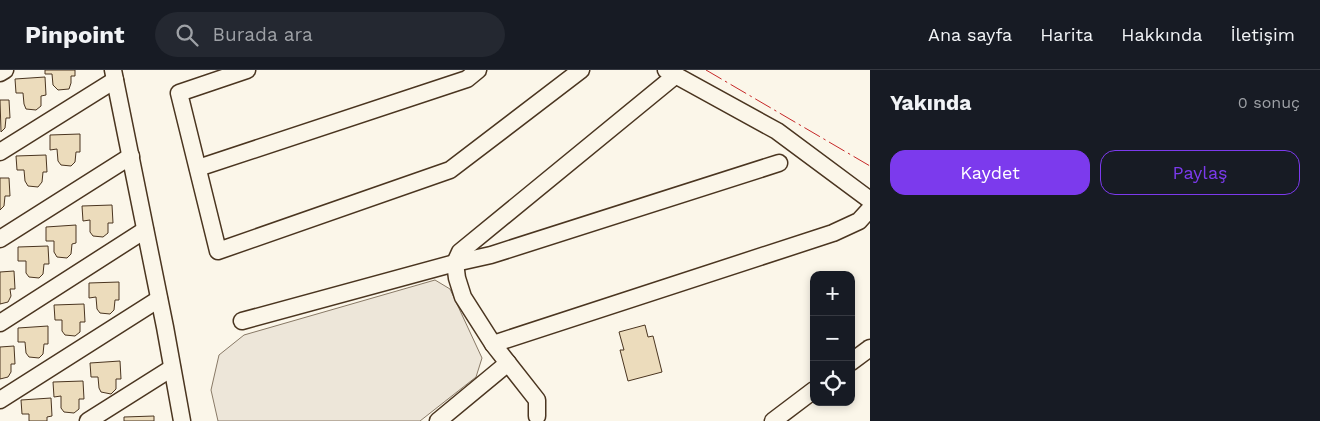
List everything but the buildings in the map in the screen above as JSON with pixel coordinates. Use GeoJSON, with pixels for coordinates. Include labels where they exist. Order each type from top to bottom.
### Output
{"type":"FeatureCollection","features":[{"type":"Feature","properties":{"kind":"street"},"geometry":{"type":"LineString","coordinates":[[0,73],[4,70]]}},
{"type":"Feature","properties":{"kind":"street"},"geometry":{"type":"LineString","coordinates":[[247,70],[179,93],[218,251],[450,170],[581,70]]}},
{"type":"Feature","properties":{"kind":"street"},"geometry":{"type":"LineString","coordinates":[[198,168],[467,79],[478,70]]}},
{"type":"Feature","properties":{"kind":"street"},"geometry":{"type":"LineString","coordinates":[[540,419],[537,400],[493,344],[463,297],[455,263],[460,252],[671,72],[777,131],[870,200]]}},
{"type":"Feature","properties":{"kind":"street"},"geometry":{"type":"LineString","coordinates":[[0,152],[114,75],[182,421]]}},
{"type":"Feature","properties":{"kind":"street"},"geometry":{"type":"LineString","coordinates":[[0,240],[131,156]]}},
{"type":"Feature","properties":{"kind":"street"},"geometry":{"type":"LineString","coordinates":[[242,321],[491,255],[778,163]]}},
{"type":"Feature","properties":{"kind":"street"},"geometry":{"type":"LineString","coordinates":[[493,344],[833,233],[859,221],[870,209]]}},
{"type":"Feature","properties":{"kind":"street"},"geometry":{"type":"LineString","coordinates":[[0,323],[145,230]]}},
{"type":"Feature","properties":{"kind":"street"},"geometry":{"type":"LineString","coordinates":[[0,400],[159,299]]}},
{"type":"Feature","properties":{"kind":"street"},"geometry":{"type":"LineString","coordinates":[[852,361],[870,348]]}},
{"type":"Feature","properties":{"kind":"street"},"geometry":{"type":"LineString","coordinates":[[438,421],[508,363]]}},
{"type":"Feature","properties":{"kind":"street"},"geometry":{"type":"LineString","coordinates":[[88,421],[172,368]]}},
{"type":"Feature","properties":{"kind":"street"},"geometry":{"type":"LineString","coordinates":[[773,421],[810,393]]}},
{"type":"Feature","properties":{"kind":"shaded area"},"geometry":{"type":"Polygon","coordinates":[[[435,280],[450,289],[482,358],[476,377],[420,421],[218,421],[211,390],[219,355],[244,335],[435,280]]]}},
{"type":"Feature","properties":{"kind":"power"},"geometry":{"type":"LineString","coordinates":[[706,70],[870,166]]}}]}
